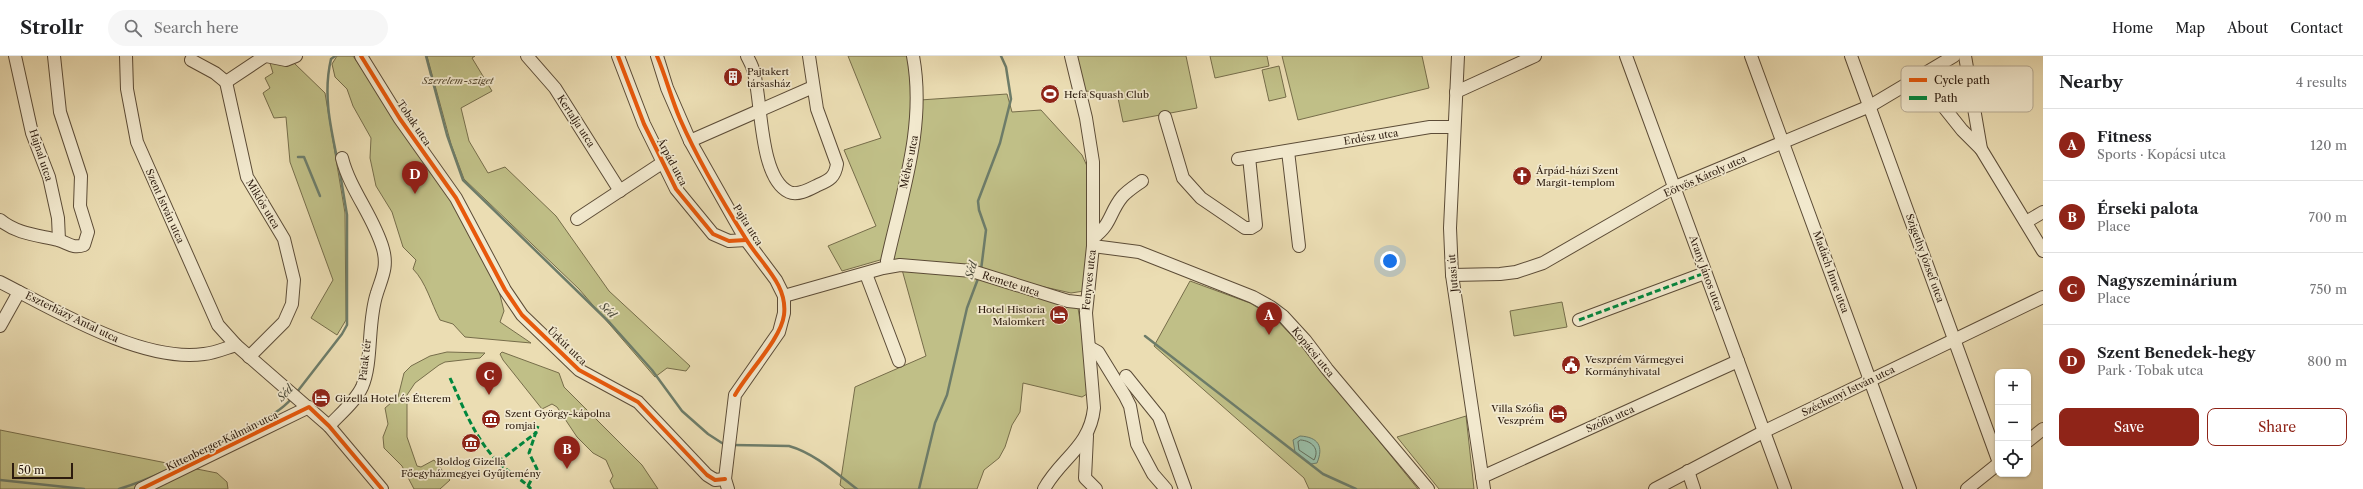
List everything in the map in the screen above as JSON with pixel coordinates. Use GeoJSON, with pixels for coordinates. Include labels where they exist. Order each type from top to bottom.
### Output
{"type":"FeatureCollection","features":[{"type":"Feature","properties":{"kind":"street","name":"Hajnal utca"},"geometry":{"type":"LineString","coordinates":[[15,56],[32,133],[49,177],[58,218],[59,240]]}},
{"type":"Feature","properties":{"kind":"street"},"geometry":{"type":"LineString","coordinates":[[0,220],[32,236],[59,240],[73,247],[84,245],[88,232],[80,206],[80,169],[59,106],[54,56]]}},
{"type":"Feature","properties":{"kind":"street","name":"Szent István utca"},"geometry":{"type":"LineString","coordinates":[[126,56],[127,89],[136,142],[218,325],[236,345]]}},
{"type":"Feature","properties":{"kind":"street"},"geometry":{"type":"LineString","coordinates":[[191,60],[216,73],[226,82],[265,56],[286,60],[296,56]]}},
{"type":"Feature","properties":{"kind":"street","name":"Tobak utca"},"geometry":{"type":"LineString","coordinates":[[361,56],[400,119],[456,198]]}},
{"type":"Feature","properties":{"kind":"street","name":"Kertalja utca"},"geometry":{"type":"LineString","coordinates":[[527,56],[555,88],[620,191]]}},
{"type":"Feature","properties":{"kind":"street","name":"Árpád utca"},"geometry":{"type":"LineString","coordinates":[[618,56],[644,124],[676,189],[713,234],[729,241],[746,240]]}},
{"type":"Feature","properties":{"kind":"street","name":"Pajta utca"},"geometry":{"type":"LineString","coordinates":[[657,56],[667,88],[690,141],[746,240],[776,280],[784,296],[784,313],[779,332],[735,395],[729,446],[727,484]]}},
{"type":"Feature","properties":{"kind":"street"},"geometry":{"type":"LineString","coordinates":[[747,56],[755,73],[768,159],[775,176],[789,192],[798,192],[830,180],[836,173],[837,164],[816,109],[809,56]]}},
{"type":"Feature","properties":{"kind":"street","name":"Méhes utca"},"geometry":{"type":"LineString","coordinates":[[889,266],[887,261],[916,134],[918,100],[913,56]]}},
{"type":"Feature","properties":{"kind":"street","name":"Fenyves utca"},"geometry":{"type":"LineString","coordinates":[[1044,489],[1087,436],[1093,422],[1094,408],[1086,303],[1093,242],[1093,162],[1086,118],[1071,56]]}},
{"type":"Feature","properties":{"kind":"street","name":"Jutasi út"},"geometry":{"type":"LineString","coordinates":[[1458,56],[1450,228],[1452,275],[1484,489]]}},
{"type":"Feature","properties":{"kind":"street"},"geometry":{"type":"LineString","coordinates":[[1456,92],[1535,56]]}},
{"type":"Feature","properties":{"kind":"street","name":"Arany János utca"},"geometry":{"type":"LineString","coordinates":[[1626,56],[1676,187],[1705,273],[1765,431],[1785,489]]}},
{"type":"Feature","properties":{"kind":"street","name":"Madách Imre utca"},"geometry":{"type":"LineString","coordinates":[[1751,56],[1910,489]]}},
{"type":"Feature","properties":{"kind":"street","name":"Szigethy József utca"},"geometry":{"type":"LineString","coordinates":[[1851,56],[1995,452]]}},
{"type":"Feature","properties":{"kind":"street","name":"Eötvös Károly utca"},"geometry":{"type":"LineString","coordinates":[[1936,66],[1954,56]]}},
{"type":"Feature","properties":{"kind":"street"},"geometry":{"type":"LineString","coordinates":[[1965,56],[1967,66]]}},
{"type":"Feature","properties":{"kind":"street","name":"Miklós utca"},"geometry":{"type":"LineString","coordinates":[[226,82],[247,177],[284,239],[294,280],[293,296],[284,322],[249,357]]}},
{"type":"Feature","properties":{"kind":"street"},"geometry":{"type":"LineString","coordinates":[[690,141],[813,87]]}},
{"type":"Feature","properties":{"kind":"street","name":"Eötvös Károly utca"},"geometry":{"type":"LineString","coordinates":[[1452,275],[1516,272],[1543,264],[1676,187],[1870,106],[1901,87]]}},
{"type":"Feature","properties":{"kind":"street"},"geometry":{"type":"LineString","coordinates":[[1948,112],[1962,130],[1981,149],[2043,251]]}},
{"type":"Feature","properties":{"kind":"street"},"geometry":{"type":"LineString","coordinates":[[1975,112],[1981,149]]}},
{"type":"Feature","properties":{"kind":"street","name":"Erdész utca"},"geometry":{"type":"LineString","coordinates":[[1166,117],[1183,178],[1201,198],[1245,228],[1251,228],[1256,225],[1243,158],[1430,127],[1454,127]]}},
{"type":"Feature","properties":{"kind":"street"},"geometry":{"type":"LineString","coordinates":[[1288,151],[1299,246]]}},
{"type":"Feature","properties":{"kind":"street","name":"Patak tér"},"geometry":{"type":"LineString","coordinates":[[329,426],[354,399],[365,378],[369,335],[377,293],[382,284],[386,267],[384,250],[375,225],[344,169],[342,158]]}},
{"type":"Feature","properties":{"kind":"street"},"geometry":{"type":"LineString","coordinates":[[577,219],[662,163]]}},
{"type":"Feature","properties":{"kind":"street"},"geometry":{"type":"LineString","coordinates":[[1093,242],[1110,222],[1122,197],[1142,181]]}},
{"type":"Feature","properties":{"kind":"street","name":"Úrkút utca"},"geometry":{"type":"LineString","coordinates":[[456,198],[505,290],[522,315],[579,370],[638,402],[707,476],[727,484]]}},
{"type":"Feature","properties":{"kind":"street"},"geometry":{"type":"LineString","coordinates":[[2026,222],[2043,212]]}},
{"type":"Feature","properties":{"kind":"street","name":"Kopácsi utca"},"geometry":{"type":"LineString","coordinates":[[1093,242],[1139,252],[1253,297],[1271,307],[1283,316],[1305,340],[1327,369],[1428,489]]}},
{"type":"Feature","properties":{"kind":"street","name":"Remete utca"},"geometry":{"type":"LineString","coordinates":[[784,296],[866,274],[889,266],[978,273],[1068,301],[1086,303]]}},
{"type":"Feature","properties":{"kind":"street"},"geometry":{"type":"LineString","coordinates":[[1579,320],[1705,273]]}},
{"type":"Feature","properties":{"kind":"street"},"geometry":{"type":"LineString","coordinates":[[866,274],[899,361]]}},
{"type":"Feature","properties":{"kind":"street","name":"Eszterházy Antal utca"},"geometry":{"type":"LineString","coordinates":[[0,282],[119,341],[153,351],[175,354],[204,354],[236,345]]}},
{"type":"Feature","properties":{"kind":"street"},"geometry":{"type":"LineString","coordinates":[[0,326],[19,292]]}},
{"type":"Feature","properties":{"kind":"street","name":"Széchenyi István utca"},"geometry":{"type":"LineString","coordinates":[[1655,489],[1765,431],[2043,297]]}},
{"type":"Feature","properties":{"kind":"street"},"geometry":{"type":"LineString","coordinates":[[236,345],[300,399],[329,426],[382,489]]}},
{"type":"Feature","properties":{"kind":"street"},"geometry":{"type":"LineString","coordinates":[[1089,347],[1098,352],[1125,396],[1130,406],[1137,444],[1153,474],[1166,489]]}},
{"type":"Feature","properties":{"kind":"street","name":"Szófia utca"},"geometry":{"type":"LineString","coordinates":[[1482,477],[1738,361]]}},
{"type":"Feature","properties":{"kind":"street"},"geometry":{"type":"LineString","coordinates":[[1126,376],[1159,417],[1185,489]]}},
{"type":"Feature","properties":{"kind":"street","name":"Kittenberger Kálmán utca"},"geometry":{"type":"LineString","coordinates":[[141,489],[300,399]]}},
{"type":"Feature","properties":{"kind":"street"},"geometry":{"type":"LineString","coordinates":[[2031,439],[2043,429]]}},
{"type":"Feature","properties":{"kind":"street"},"geometry":{"type":"LineString","coordinates":[[1087,436],[1085,478],[1096,489]]}},
{"type":"Feature","properties":{"kind":"street"},"geometry":{"type":"LineString","coordinates":[[1967,489],[1995,466]]}},
{"type":"Feature","properties":{"kind":"street"},"geometry":{"type":"LineString","coordinates":[[1688,471],[1694,489]]}},
{"type":"Feature","properties":{"kind":"green space"},"geometry":{"type":"Polygon","coordinates":[[[337,56],[353,56],[455,202],[495,275],[504,311],[500,322],[531,343],[465,337],[453,324],[440,320],[425,286],[418,274],[413,269],[416,260],[403,247],[392,212],[376,186],[370,158],[371,138],[353,106],[347,89],[335,77],[332,64],[337,56]]]}},
{"type":"Feature","properties":{"kind":"green space","name":"Szerelem-sziget"},"geometry":{"type":"Polygon","coordinates":[[[427,56],[475,56],[472,58],[492,91],[461,108],[469,141],[488,173],[505,167],[556,216],[609,291],[690,366],[686,371],[667,368],[655,377],[579,289],[464,179],[451,144],[427,56]]]}},
{"type":"Feature","properties":{"kind":"green space"},"geometry":{"type":"Polygon","coordinates":[[[848,56],[913,56],[920,100],[1007,94],[1012,112],[1041,110],[1082,155],[1087,166],[1088,247],[1084,291],[1071,293],[1040,286],[1078,308],[1085,351],[1087,394],[1082,397],[1023,383],[1020,412],[1012,425],[1005,447],[999,458],[984,470],[977,489],[845,489],[840,485],[855,387],[926,356],[901,266],[887,258],[842,271],[828,246],[876,226],[844,150],[881,138],[848,56]]]}},
{"type":"Feature","properties":{"kind":"green space"},"geometry":{"type":"Polygon","coordinates":[[[1070,56],[1186,56],[1197,108],[1123,122],[1118,98],[1082,90],[1070,56]]]}},
{"type":"Feature","properties":{"kind":"green space"},"geometry":{"type":"Polygon","coordinates":[[[1210,56],[1267,56],[1269,66],[1215,78],[1210,56]]]}},
{"type":"Feature","properties":{"kind":"green space"},"geometry":{"type":"Polygon","coordinates":[[[1282,56],[1422,56],[1429,88],[1298,120],[1282,56]]]}},
{"type":"Feature","properties":{"kind":"green space"},"geometry":{"type":"Polygon","coordinates":[[[270,63],[294,63],[325,93],[345,213],[346,320],[337,335],[311,318],[333,280],[290,162],[286,117],[274,118],[263,93],[270,88],[265,78],[273,73],[270,63]]]}},
{"type":"Feature","properties":{"kind":"green space"},"geometry":{"type":"Polygon","coordinates":[[[1279,66],[1286,97],[1269,101],[1262,70],[1279,66]]]}},
{"type":"Feature","properties":{"kind":"green space"},"geometry":{"type":"Polygon","coordinates":[[[1190,281],[1250,303],[1276,319],[1305,350],[1418,489],[1309,489],[1304,478],[1154,346],[1190,281]]]}},
{"type":"Feature","properties":{"kind":"green space"},"geometry":{"type":"Polygon","coordinates":[[[1562,302],[1567,327],[1514,336],[1510,311],[1562,302]]]}},
{"type":"Feature","properties":{"kind":"green space"},"geometry":{"type":"Polygon","coordinates":[[[447,352],[485,353],[480,358],[445,362],[439,365],[415,383],[407,395],[407,437],[417,466],[421,467],[434,460],[450,480],[440,489],[414,489],[402,466],[384,448],[383,437],[388,424],[385,408],[398,397],[404,373],[411,366],[430,356],[447,352]]]}},
{"type":"Feature","properties":{"kind":"green space"},"geometry":{"type":"Polygon","coordinates":[[[502,352],[559,373],[564,387],[642,465],[658,489],[614,489],[610,481],[613,476],[606,460],[593,453],[577,437],[557,407],[552,404],[542,409],[503,360],[500,354],[502,352]]]}},
{"type":"Feature","properties":{"kind":"green space"},"geometry":{"type":"Polygon","coordinates":[[[1466,416],[1474,489],[1439,489],[1397,437],[1466,416]]]}},
{"type":"Feature","properties":{"kind":"green space"},"geometry":{"type":"Polygon","coordinates":[[[0,430],[217,473],[227,482],[228,489],[0,489],[0,430]]]}},
{"type":"Feature","properties":{"kind":"water"},"geometry":{"type":"Polygon","coordinates":[[[1300,436],[1311,438],[1318,444],[1320,452],[1317,463],[1311,464],[1295,452],[1293,440],[1300,436]]]}},
{"type":"Feature","properties":{"kind":"waterway","name":"Séd"},"geometry":{"type":"LineString","coordinates":[[335,56],[331,59],[329,72],[328,109],[337,158]]}},
{"type":"Feature","properties":{"kind":"waterway","name":"Séd"},"geometry":{"type":"LineString","coordinates":[[426,56],[447,135],[463,180],[610,323],[652,370],[682,411],[708,434],[725,445]]}},
{"type":"Feature","properties":{"kind":"waterway","name":"Séd"},"geometry":{"type":"LineString","coordinates":[[981,270],[986,230],[979,210],[978,201],[1000,143],[1011,99],[1006,67],[1001,56]]}},
{"type":"Feature","properties":{"kind":"waterway"},"geometry":{"type":"LineString","coordinates":[[298,157],[304,157],[320,196]]}},
{"type":"Feature","properties":{"kind":"waterway","name":"Séd"},"geometry":{"type":"LineString","coordinates":[[297,392],[342,334],[347,325],[347,215],[339,167]]}},
{"type":"Feature","properties":{"kind":"waterway","name":"Séd"},"geometry":{"type":"LineString","coordinates":[[919,489],[935,423],[947,395],[967,308],[979,276]]}},
{"type":"Feature","properties":{"kind":"waterway"},"geometry":{"type":"LineString","coordinates":[[1145,336],[1323,474],[1356,489]]}},
{"type":"Feature","properties":{"kind":"waterway","name":"Séd"},"geometry":{"type":"LineString","coordinates":[[119,489],[164,472],[193,457],[273,414],[292,398]]}},
{"type":"Feature","properties":{"kind":"waterway","name":"Séd"},"geometry":{"type":"LineString","coordinates":[[732,445],[789,446],[798,449],[816,458],[857,489]]}},
{"type":"Feature","properties":{"kind":"waterway","name":"Séd"},"geometry":{"type":"LineString","coordinates":[[0,480],[84,489]]}},
{"type":"Feature","properties":{"kind":"marked path"},"geometry":{"type":"LineString","coordinates":[[1579,320],[1705,273]]}},
{"type":"Feature","properties":{"kind":"marked path"},"geometry":{"type":"LineString","coordinates":[[450,378],[470,422],[489,452],[501,465],[531,489]]}},
{"type":"Feature","properties":{"kind":"marked path"},"geometry":{"type":"LineString","coordinates":[[528,486],[537,469],[529,453],[538,426]]}},
{"type":"Feature","properties":{"kind":"marked path"},"geometry":{"type":"LineString","coordinates":[[498,462],[537,432]]}},
{"type":"Feature","properties":{"kind":"cycle path"},"geometry":{"type":"LineString","coordinates":[[361,56],[400,119],[456,198],[505,290],[522,315],[579,370],[638,402],[707,475],[715,480],[725,479]]}},
{"type":"Feature","properties":{"kind":"cycle path"},"geometry":{"type":"LineString","coordinates":[[618,56],[644,124],[676,189],[713,234],[729,241],[746,240]]}},
{"type":"Feature","properties":{"kind":"cycle path"},"geometry":{"type":"LineString","coordinates":[[657,56],[680,119],[702,165],[737,225],[778,284],[782,294],[784,304],[782,324],[771,345],[735,395]]}},
{"type":"Feature","properties":{"kind":"cycle path"},"geometry":{"type":"LineString","coordinates":[[141,489],[309,407],[329,426],[382,489]]}},
{"type":"Feature","properties":{"kind":"place","name":"Pajtakert társasház"},"geometry":{"type":"Point","coordinates":[733,77]}},
{"type":"Feature","properties":{"kind":"place","name":"Hefa Squash Club"},"geometry":{"type":"Point","coordinates":[1050,94]}},
{"type":"Feature","properties":{"kind":"place","name":"Árpád-házi Szent Margit-templom"},"geometry":{"type":"Point","coordinates":[1522,176]}},
{"type":"Feature","properties":{"kind":"place","name":"Szent Benedek-hegy"},"geometry":{"type":"Point","coordinates":[415,194]}},
{"type":"Feature","properties":{"kind":"place","name":"Hotel Historia Malomkert"},"geometry":{"type":"Point","coordinates":[1059,315]}},
{"type":"Feature","properties":{"kind":"place","name":"Fitness"},"geometry":{"type":"Point","coordinates":[1269,335]}},
{"type":"Feature","properties":{"kind":"place","name":"Veszprém Vármegyei Kormányhivatal"},"geometry":{"type":"Point","coordinates":[1571,365]}},
{"type":"Feature","properties":{"kind":"place","name":"Nagyszeminárium"},"geometry":{"type":"Point","coordinates":[489,395]}},
{"type":"Feature","properties":{"kind":"place","name":"Gizella Hotel és Étterem"},"geometry":{"type":"Point","coordinates":[321,398]}},
{"type":"Feature","properties":{"kind":"place","name":"Villa Szófia Veszprém"},"geometry":{"type":"Point","coordinates":[1558,414]}},
{"type":"Feature","properties":{"kind":"place","name":"Szent György-kápolna romjai"},"geometry":{"type":"Point","coordinates":[491,419]}},
{"type":"Feature","properties":{"kind":"place","name":"Boldog Gizella Főegyházmegyei Gyűjtemény"},"geometry":{"type":"Point","coordinates":[471,443]}},
{"type":"Feature","properties":{"kind":"place","name":"Érseki palota"},"geometry":{"type":"Point","coordinates":[567,469]}}]}
